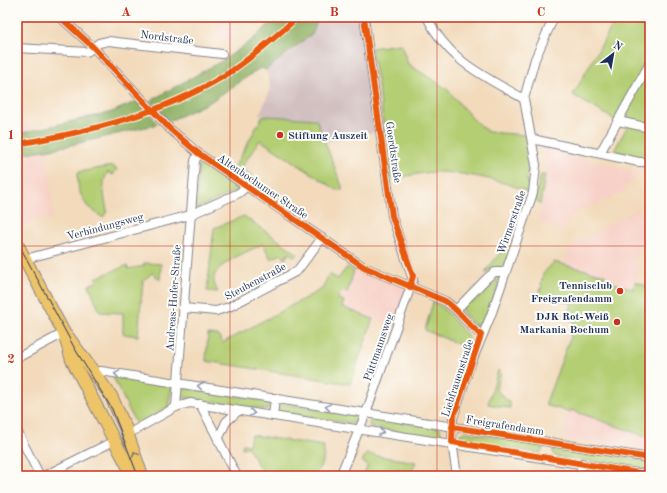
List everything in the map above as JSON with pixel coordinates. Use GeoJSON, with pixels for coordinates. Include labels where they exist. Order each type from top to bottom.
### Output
{"type":"FeatureCollection","features":[{"type":"Feature","properties":{"kind":"main road"},"geometry":{"type":"LineString","coordinates":[[17,244],[64,333],[72,360],[133,476]]}},
{"type":"Feature","properties":{"kind":"main road"},"geometry":{"type":"LineString","coordinates":[[64,333],[75,345],[111,396],[128,434],[142,476]]}},
{"type":"Feature","properties":{"kind":"main road"},"geometry":{"type":"LineString","coordinates":[[84,384],[94,372]]}},
{"type":"Feature","properties":{"kind":"main road"},"geometry":{"type":"LineString","coordinates":[[114,441],[128,434]]}},
{"type":"Feature","properties":{"kind":"street","name":"Altenbochumer Straße"},"geometry":{"type":"LineString","coordinates":[[60,17],[93,47],[144,102],[198,153],[372,271],[445,301],[481,335]]}},
{"type":"Feature","properties":{"kind":"street","name":"Goerdtstraße"},"geometry":{"type":"LineString","coordinates":[[364,17],[392,216],[413,276],[410,287]]}},
{"type":"Feature","properties":{"kind":"street"},"geometry":{"type":"LineString","coordinates":[[426,17],[440,40],[461,62],[524,99]]}},
{"type":"Feature","properties":{"kind":"street","name":"Wirmerstraße"},"geometry":{"type":"LineString","coordinates":[[481,335],[491,315],[533,194],[536,165],[524,99],[535,59],[554,17]]}},
{"type":"Feature","properties":{"kind":"street","name":"Nordstraße"},"geometry":{"type":"LineString","coordinates":[[17,48],[87,52],[99,43],[108,41],[222,54]]}},
{"type":"Feature","properties":{"kind":"street"},"geometry":{"type":"LineString","coordinates":[[600,153],[650,63]]}},
{"type":"Feature","properties":{"kind":"street"},"geometry":{"type":"LineString","coordinates":[[618,121],[650,128]]}},
{"type":"Feature","properties":{"kind":"street"},"geometry":{"type":"LineString","coordinates":[[532,139],[639,162],[650,162]]}},
{"type":"Feature","properties":{"kind":"street","name":"Andreas-Hofer-Straße"},"geometry":{"type":"LineString","coordinates":[[177,383],[190,215],[195,161],[198,153]]}},
{"type":"Feature","properties":{"kind":"street"},"geometry":{"type":"LineString","coordinates":[[190,215],[239,193],[246,187]]}},
{"type":"Feature","properties":{"kind":"street","name":"Verbindungsweg"},"geometry":{"type":"LineString","coordinates":[[25,259],[190,215]]}},
{"type":"Feature","properties":{"kind":"street","name":"Steubenstraße"},"geometry":{"type":"LineString","coordinates":[[183,308],[216,311],[229,308],[297,271],[322,238]]}},
{"type":"Feature","properties":{"kind":"street","name":"Wirmerstraße"},"geometry":{"type":"LineString","coordinates":[[456,310],[488,277],[495,272],[506,272]]}},
{"type":"Feature","properties":{"kind":"street","name":"Püttmannsweg"},"geometry":{"type":"LineString","coordinates":[[366,413],[410,287]]}},
{"type":"Feature","properties":{"kind":"street"},"geometry":{"type":"LineString","coordinates":[[17,358],[64,333]]}},
{"type":"Feature","properties":{"kind":"street","name":"Liebfrauenstraße"},"geometry":{"type":"LineString","coordinates":[[452,427],[460,397],[481,335]]}},
{"type":"Feature","properties":{"kind":"street","name":"Freigrafendamm"},"geometry":{"type":"LineString","coordinates":[[94,372],[101,371],[650,458]]}},
{"type":"Feature","properties":{"kind":"street"},"geometry":{"type":"LineString","coordinates":[[176,407],[177,383]]}},
{"type":"Feature","properties":{"kind":"street"},"geometry":{"type":"LineString","coordinates":[[273,416],[275,398]]}},
{"type":"Feature","properties":{"kind":"street"},"geometry":{"type":"LineString","coordinates":[[128,434],[176,407],[190,403],[452,442],[650,475]]}},
{"type":"Feature","properties":{"kind":"street"},"geometry":{"type":"LineString","coordinates":[[200,404],[237,476]]}},
{"type":"Feature","properties":{"kind":"street"},"geometry":{"type":"LineString","coordinates":[[218,440],[226,422],[238,411]]}},
{"type":"Feature","properties":{"kind":"street"},"geometry":{"type":"LineString","coordinates":[[340,476],[366,413]]}},
{"type":"Feature","properties":{"kind":"street","name":"Freigrafendamm"},"geometry":{"type":"LineString","coordinates":[[452,427],[452,442]]}},
{"type":"Feature","properties":{"kind":"street"},"geometry":{"type":"LineString","coordinates":[[17,431],[40,476]]}},
{"type":"Feature","properties":{"kind":"street"},"geometry":{"type":"LineString","coordinates":[[44,476],[114,441]]}},
{"type":"Feature","properties":{"kind":"street"},"geometry":{"type":"LineString","coordinates":[[452,442],[457,476]]}},
{"type":"Feature","properties":{"kind":"street","name":"Freigrafendamm"},"geometry":{"type":"LineString","coordinates":[[547,458],[549,442]]}},
{"type":"Feature","properties":{"kind":"street"},"geometry":{"type":"LineString","coordinates":[[580,476],[582,463]]}},
{"type":"Feature","properties":{"kind":"shaded area"},"geometry":{"type":"Polygon","coordinates":[[[218,17],[238,17],[233,43],[215,40],[218,17]]]}},
{"type":"Feature","properties":{"kind":"shaded area"},"geometry":{"type":"Polygon","coordinates":[[[318,17],[360,17],[375,132],[325,141],[316,119],[259,115],[271,89],[266,70],[294,50],[313,33],[318,17]]]}},
{"type":"Feature","properties":{"kind":"shaded area"},"geometry":{"type":"Polygon","coordinates":[[[17,75],[23,75],[23,125],[29,124],[31,132],[17,134],[17,75]]]}},
{"type":"Feature","properties":{"kind":"shaded area"},"geometry":{"type":"Polygon","coordinates":[[[544,147],[569,153],[569,156],[639,173],[638,176],[624,187],[625,191],[572,215],[562,233],[539,220],[545,181],[544,147]]]}},
{"type":"Feature","properties":{"kind":"shaded area"},"geometry":{"type":"Polygon","coordinates":[[[47,150],[53,218],[33,220],[20,228],[17,222],[17,155],[47,150]]]}},
{"type":"Feature","properties":{"kind":"shaded area"},"geometry":{"type":"Polygon","coordinates":[[[637,209],[650,217],[650,246],[639,245],[634,264],[640,266],[634,289],[604,280],[605,275],[563,265],[571,246],[637,209]]]}},
{"type":"Feature","properties":{"kind":"shaded area"},"geometry":{"type":"Polygon","coordinates":[[[356,266],[373,278],[404,289],[405,293],[393,326],[342,307],[338,299],[341,291],[347,293],[356,266]]]}},
{"type":"Feature","properties":{"kind":"shaded area"},"geometry":{"type":"Polygon","coordinates":[[[571,410],[650,438],[650,451],[563,439],[567,412],[570,412],[571,410]]]}},
{"type":"Feature","properties":{"kind":"green space"},"geometry":{"type":"Polygon","coordinates":[[[277,17],[318,17],[313,33],[266,70],[261,68],[257,70],[210,102],[169,121],[150,101],[225,59],[251,41],[277,17]]]}},
{"type":"Feature","properties":{"kind":"green space"},"geometry":{"type":"Polygon","coordinates":[[[617,17],[621,17],[650,29],[649,158],[641,158],[614,151],[627,127],[573,95],[617,17]]]}},
{"type":"Feature","properties":{"kind":"green space"},"geometry":{"type":"Polygon","coordinates":[[[401,44],[408,64],[447,89],[473,119],[488,132],[526,135],[529,149],[528,175],[526,176],[526,180],[528,180],[528,184],[530,186],[529,193],[496,181],[455,173],[422,173],[390,179],[380,97],[371,48],[401,44]]]}},
{"type":"Feature","properties":{"kind":"green space"},"geometry":{"type":"Polygon","coordinates":[[[137,101],[158,124],[67,146],[17,155],[17,134],[112,112],[137,101]]]}},
{"type":"Feature","properties":{"kind":"green space"},"geometry":{"type":"Polygon","coordinates":[[[262,117],[316,119],[343,189],[337,190],[260,140],[241,168],[254,177],[251,182],[233,170],[262,117]]]}},
{"type":"Feature","properties":{"kind":"green space"},"geometry":{"type":"Polygon","coordinates":[[[199,163],[238,190],[196,209],[199,163]]]}},
{"type":"Feature","properties":{"kind":"green space"},"geometry":{"type":"Polygon","coordinates":[[[112,166],[117,169],[113,175],[108,172],[104,181],[107,211],[103,218],[87,206],[79,191],[77,174],[79,172],[112,166]]]}},
{"type":"Feature","properties":{"kind":"green space"},"geometry":{"type":"Polygon","coordinates":[[[541,175],[545,175],[540,205],[535,199],[541,175]]]}},
{"type":"Feature","properties":{"kind":"green space"},"geometry":{"type":"Polygon","coordinates":[[[244,216],[298,254],[295,257],[289,253],[285,259],[282,254],[271,259],[263,244],[237,256],[219,269],[214,276],[214,283],[218,292],[207,291],[214,228],[244,216]]]}},
{"type":"Feature","properties":{"kind":"green space"},"geometry":{"type":"Polygon","coordinates":[[[504,248],[510,252],[505,266],[490,269],[487,273],[485,272],[504,248]]]}},
{"type":"Feature","properties":{"kind":"green space"},"geometry":{"type":"Polygon","coordinates":[[[554,262],[605,275],[604,280],[633,289],[635,282],[650,287],[650,438],[571,410],[570,412],[545,405],[575,325],[573,325],[575,321],[568,319],[572,303],[538,295],[542,286],[543,274],[554,262]]]}},
{"type":"Feature","properties":{"kind":"green space"},"geometry":{"type":"Polygon","coordinates":[[[144,263],[161,264],[160,280],[152,273],[143,281],[138,336],[123,334],[123,313],[100,312],[89,285],[98,281],[96,278],[123,267],[127,266],[128,269],[144,266],[144,263]]]}},
{"type":"Feature","properties":{"kind":"green space"},"geometry":{"type":"Polygon","coordinates":[[[347,267],[354,271],[347,293],[341,291],[338,299],[344,301],[342,307],[373,319],[350,384],[206,361],[208,334],[218,335],[222,343],[322,289],[329,274],[338,279],[347,267]]]}},
{"type":"Feature","properties":{"kind":"green space"},"geometry":{"type":"Polygon","coordinates":[[[498,274],[500,277],[488,313],[484,320],[479,324],[474,325],[462,311],[462,308],[468,299],[473,302],[497,280],[493,276],[498,274]]]}},
{"type":"Feature","properties":{"kind":"green space"},"geometry":{"type":"Polygon","coordinates":[[[433,302],[441,306],[470,338],[467,348],[425,330],[433,302]]]}},
{"type":"Feature","properties":{"kind":"green space"},"geometry":{"type":"Polygon","coordinates":[[[498,370],[501,373],[496,390],[510,403],[510,408],[488,404],[498,370]]]}},
{"type":"Feature","properties":{"kind":"green space"},"geometry":{"type":"Polygon","coordinates":[[[113,377],[172,386],[168,407],[138,425],[136,424],[113,377]]]}},
{"type":"Feature","properties":{"kind":"green space"},"geometry":{"type":"Polygon","coordinates":[[[183,388],[268,401],[269,407],[267,410],[182,397],[180,390],[183,388]]]}},
{"type":"Feature","properties":{"kind":"green space"},"geometry":{"type":"Polygon","coordinates":[[[279,403],[357,415],[359,418],[356,424],[278,412],[277,409],[279,403]]]}},
{"type":"Feature","properties":{"kind":"green space"},"geometry":{"type":"Polygon","coordinates":[[[372,418],[440,428],[441,435],[435,438],[371,427],[369,424],[372,418]]]}},
{"type":"Feature","properties":{"kind":"green space"},"geometry":{"type":"Polygon","coordinates":[[[465,432],[540,444],[543,447],[542,451],[539,453],[463,442],[459,439],[460,434],[465,432]]]}},
{"type":"Feature","properties":{"kind":"green space"},"geometry":{"type":"Polygon","coordinates":[[[251,435],[324,446],[323,462],[314,476],[264,476],[248,447],[242,448],[243,444],[249,445],[251,435]]]}},
{"type":"Feature","properties":{"kind":"green space"},"geometry":{"type":"Polygon","coordinates":[[[557,447],[650,461],[650,470],[555,456],[553,453],[553,448],[557,447]]]}},
{"type":"Feature","properties":{"kind":"green space"},"geometry":{"type":"Polygon","coordinates":[[[366,454],[416,462],[411,473],[398,468],[395,476],[363,476],[368,465],[362,462],[366,454]]]}},
{"type":"Feature","properties":{"kind":"tram line"},"geometry":{"type":"LineString","coordinates":[[17,241],[75,349],[112,409],[138,476]]}},
{"type":"Feature","properties":{"kind":"cycle path"},"geometry":{"type":"LineString","coordinates":[[60,17],[93,47],[170,129],[198,153],[364,267],[445,301],[481,335],[453,418],[452,442],[650,475]]}},
{"type":"Feature","properties":{"kind":"cycle path"},"geometry":{"type":"LineString","coordinates":[[17,144],[71,134],[124,120],[175,101],[200,89],[233,70],[250,58],[296,17]]}},
{"type":"Feature","properties":{"kind":"cycle path"},"geometry":{"type":"LineString","coordinates":[[364,17],[392,216],[413,276],[410,287]]}},
{"type":"Feature","properties":{"kind":"cycle path"},"geometry":{"type":"LineString","coordinates":[[452,427],[650,458]]}},
{"type":"Feature","properties":{"kind":"place","name":"Stiftung Auszeit"},"geometry":{"type":"Point","coordinates":[280,135]}},
{"type":"Feature","properties":{"kind":"place","name":"Tennisclub Freigrafendamm"},"geometry":{"type":"Point","coordinates":[620,291]}},
{"type":"Feature","properties":{"kind":"place","name":"DJK Rot-Weiß Markania Bochum"},"geometry":{"type":"Point","coordinates":[617,322]}}]}
